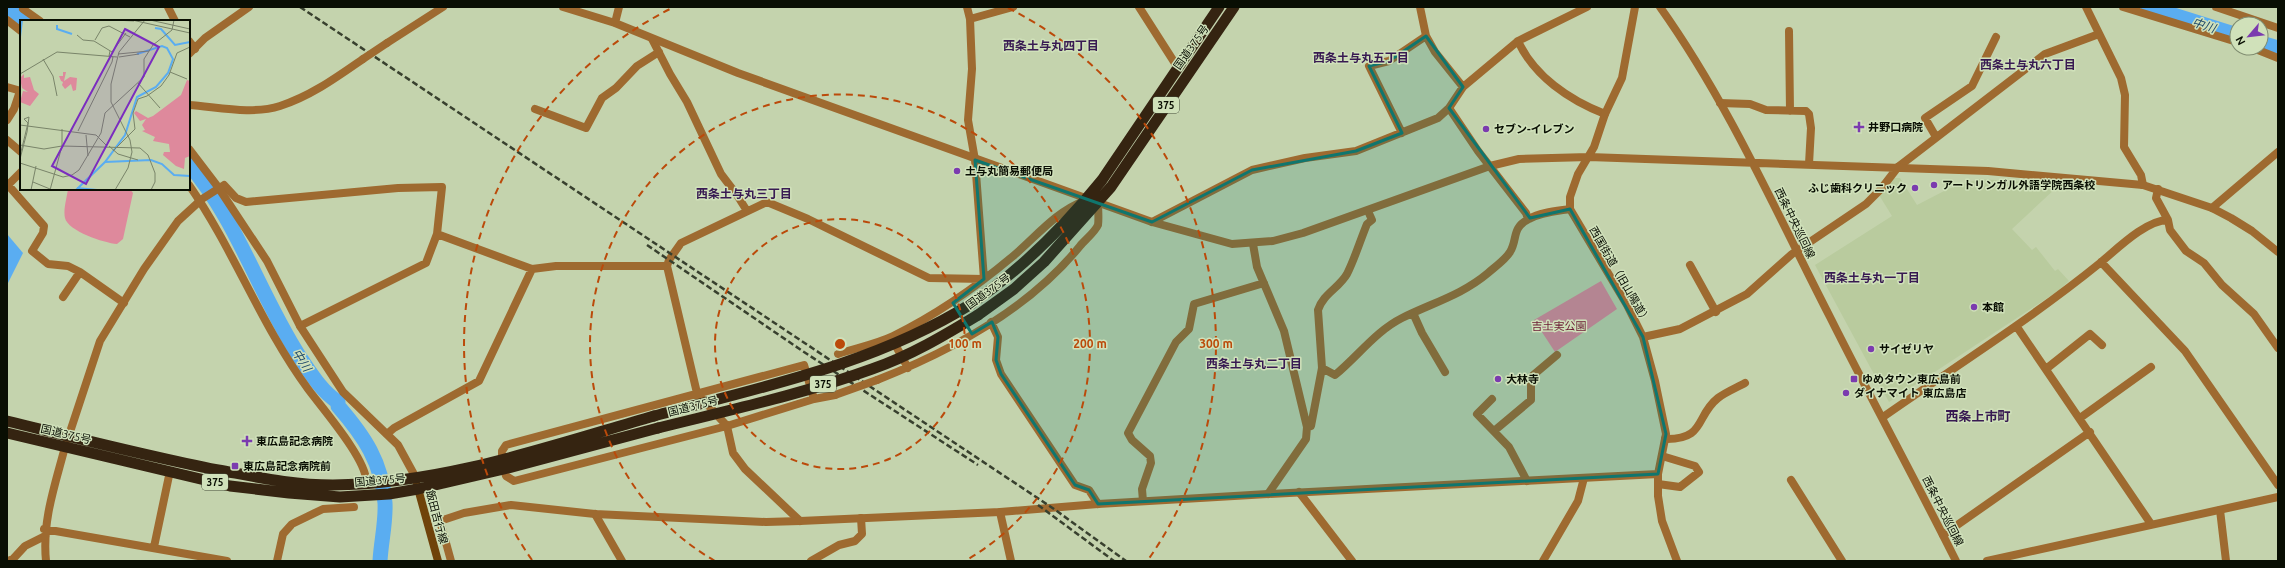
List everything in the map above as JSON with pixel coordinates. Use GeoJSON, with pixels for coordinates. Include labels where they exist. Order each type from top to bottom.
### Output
{"type":"FeatureCollection","features":[{"type":"Feature","properties":{"kind":"highway","name":"国道375号"},"geometry":{"type":"LineString","coordinates":[[7,433],[258,490],[340,502],[369,495],[389,494],[418,489],[503,464],[654,416],[812,373],[867,355],[941,323],[1006,280],[1046,244],[1102,180],[1220,7]]}},
{"type":"Feature","properties":{"kind":"highway","name":"国道375号"},"geometry":{"type":"LineString","coordinates":[[7,421],[172,461],[259,479],[304,483],[368,483],[416,478],[503,464],[658,428],[812,388],[873,369],[941,337],[978,315],[1014,289],[1044,262],[1112,187],[1234,7]]}},
{"type":"Feature","properties":{"kind":"main road","name":"飯田吉行線"},"geometry":{"type":"LineString","coordinates":[[416,478],[438,561]]}},
{"type":"Feature","properties":{"kind":"street"},"geometry":{"type":"LineString","coordinates":[[168,7],[174,20]]}},
{"type":"Feature","properties":{"kind":"street"},"geometry":{"type":"LineString","coordinates":[[192,52],[205,38],[250,7]]}},
{"type":"Feature","properties":{"kind":"street"},"geometry":{"type":"LineString","coordinates":[[190,105],[250,110],[280,106],[317,90],[442,7]]}},
{"type":"Feature","properties":{"kind":"street"},"geometry":{"type":"LineString","coordinates":[[563,7],[615,24],[738,73],[975,160],[1070,192],[1086,200],[1210,240],[1232,244],[1254,244],[1303,233],[1368,211],[1490,166],[1519,159],[1589,157],[1988,171],[2143,185],[2212,208],[2252,231],[2278,252]]}},
{"type":"Feature","properties":{"kind":"street"},"geometry":{"type":"LineString","coordinates":[[615,24],[619,7]]}},
{"type":"Feature","properties":{"kind":"street"},"geometry":{"type":"LineString","coordinates":[[967,7],[970,19],[972,69],[968,120],[975,160],[984,279]]}},
{"type":"Feature","properties":{"kind":"street"},"geometry":{"type":"LineString","coordinates":[[970,19],[1013,7]]}},
{"type":"Feature","properties":{"kind":"street"},"geometry":{"type":"LineString","coordinates":[[1139,7],[1178,68]]}},
{"type":"Feature","properties":{"kind":"street"},"geometry":{"type":"LineString","coordinates":[[1420,7],[1426,36],[1435,52],[1463,87]]}},
{"type":"Feature","properties":{"kind":"street"},"geometry":{"type":"LineString","coordinates":[[1152,222],[1252,170],[1305,158],[1356,151],[1438,118],[1449,108],[1463,87],[1518,41],[1587,7]]}},
{"type":"Feature","properties":{"kind":"street"},"geometry":{"type":"LineString","coordinates":[[1322,368],[1335,375],[1357,357],[1379,332],[1413,313],[1461,293],[1487,273],[1510,252],[1516,230],[1528,219],[1539,215],[1570,210],[1572,191],[1578,174],[1589,157],[1605,114],[1622,78],[1635,7]]}},
{"type":"Feature","properties":{"kind":"street","name":"西条中央巡回線"},"geometry":{"type":"LineString","coordinates":[[1660,7],[1694,56],[1753,163],[1956,561]]}},
{"type":"Feature","properties":{"kind":"street"},"geometry":{"type":"LineString","coordinates":[[2086,7],[2124,89],[2124,147],[2141,175],[2143,185]]}},
{"type":"Feature","properties":{"kind":"street"},"geometry":{"type":"LineString","coordinates":[[2123,7],[2229,40]]}},
{"type":"Feature","properties":{"kind":"street"},"geometry":{"type":"LineString","coordinates":[[2216,7],[2278,28]]}},
{"type":"Feature","properties":{"kind":"street"},"geometry":{"type":"LineString","coordinates":[[23,9],[39,20]]}},
{"type":"Feature","properties":{"kind":"street"},"geometry":{"type":"LineString","coordinates":[[7,20],[20,30]]}},
{"type":"Feature","properties":{"kind":"street"},"geometry":{"type":"LineString","coordinates":[[1789,30],[1790,111]]}},
{"type":"Feature","properties":{"kind":"street"},"geometry":{"type":"LineString","coordinates":[[1642,337],[1680,330],[1747,294],[1797,251],[1866,204],[1881,189],[1898,167],[2045,54],[2099,34]]}},
{"type":"Feature","properties":{"kind":"street"},"geometry":{"type":"LineString","coordinates":[[1402,133],[1369,66],[1389,61],[1426,36]]}},
{"type":"Feature","properties":{"kind":"street"},"geometry":{"type":"LineString","coordinates":[[1936,137],[1925,118],[1972,86],[1996,36]]}},
{"type":"Feature","properties":{"kind":"street"},"geometry":{"type":"LineString","coordinates":[[652,39],[687,102],[721,174],[747,211]]}},
{"type":"Feature","properties":{"kind":"street"},"geometry":{"type":"LineString","coordinates":[[1518,41],[1525,55],[1536,69],[1565,94],[1582,105],[1605,114]]}},
{"type":"Feature","properties":{"kind":"street"},"geometry":{"type":"LineString","coordinates":[[534,109],[586,128],[602,98],[616,88],[638,66],[659,52]]}},
{"type":"Feature","properties":{"kind":"street"},"geometry":{"type":"LineString","coordinates":[[7,87],[20,91]]}},
{"type":"Feature","properties":{"kind":"street"},"geometry":{"type":"LineString","coordinates":[[7,120],[10,108],[20,93]]}},
{"type":"Feature","properties":{"kind":"street"},"geometry":{"type":"LineString","coordinates":[[1720,103],[1741,103],[1766,110],[1806,111],[1809,114],[1811,128],[1809,164]]}},
{"type":"Feature","properties":{"kind":"street"},"geometry":{"type":"LineString","coordinates":[[1449,108],[1490,166],[1526,213],[1528,219]]}},
{"type":"Feature","properties":{"kind":"street"},"geometry":{"type":"LineString","coordinates":[[7,140],[20,151]]}},
{"type":"Feature","properties":{"kind":"street"},"geometry":{"type":"LineString","coordinates":[[190,151],[267,261],[300,326],[343,392],[398,445],[416,478]]}},
{"type":"Feature","properties":{"kind":"street"},"geometry":{"type":"LineString","coordinates":[[2212,208],[2278,152]]}},
{"type":"Feature","properties":{"kind":"street"},"geometry":{"type":"LineString","coordinates":[[20,173],[8,185],[44,226],[43,233],[32,251],[48,264],[68,266],[80,272],[124,303]]}},
{"type":"Feature","properties":{"kind":"street"},"geometry":{"type":"LineString","coordinates":[[46,561],[45,532],[65,447],[100,341],[160,244],[178,221],[201,200],[224,185],[236,198],[246,202],[398,188],[442,187],[437,234],[426,263],[300,326]]}},
{"type":"Feature","properties":{"kind":"street"},"geometry":{"type":"LineString","coordinates":[[190,186],[201,200],[219,231],[273,336],[301,380],[352,448],[367,477],[368,483]]}},
{"type":"Feature","properties":{"kind":"street"},"geometry":{"type":"LineString","coordinates":[[2158,189],[2156,198],[2168,220],[2170,230],[2186,252],[2204,263],[2222,285],[2254,314],[2278,348]]}},
{"type":"Feature","properties":{"kind":"street"},"geometry":{"type":"LineString","coordinates":[[838,354],[891,337],[954,303],[1072,205],[1086,200]]}},
{"type":"Feature","properties":{"kind":"street"},"geometry":{"type":"LineString","coordinates":[[800,521],[744,469],[733,453],[726,426],[697,393],[667,266],[669,260],[681,243],[767,202],[808,219],[929,278],[984,279]]}},
{"type":"Feature","properties":{"kind":"street"},"geometry":{"type":"LineString","coordinates":[[814,399],[804,364],[506,445],[502,451],[503,464],[506,476],[514,481],[726,426],[814,399],[835,395],[908,368],[972,334],[991,322],[1048,280],[1071,258],[1098,225],[1098,203]]}},
{"type":"Feature","properties":{"kind":"street","name":"西国街道（旧山陽道）"},"geometry":{"type":"LineString","coordinates":[[1570,210],[1627,306],[1642,337],[1655,381],[1666,434],[1658,474],[1658,484],[1662,521],[1677,561]]}},
{"type":"Feature","properties":{"kind":"street"},"geometry":{"type":"LineString","coordinates":[[1307,428],[1311,426],[1322,368],[1318,310],[1320,302],[1329,292],[1340,284],[1347,273],[1367,224],[1372,220],[1368,211]]}},
{"type":"Feature","properties":{"kind":"street"},"geometry":{"type":"LineString","coordinates":[[1883,416],[2017,327],[2129,239],[2160,220],[2168,220]]}},
{"type":"Feature","properties":{"kind":"street"},"geometry":{"type":"LineString","coordinates":[[437,234],[532,270],[563,266],[667,266]]}},
{"type":"Feature","properties":{"kind":"street"},"geometry":{"type":"LineString","coordinates":[[1254,244],[1257,266],[1284,331],[1307,428],[1306,439],[1268,494]]}},
{"type":"Feature","properties":{"kind":"street"},"geometry":{"type":"LineString","coordinates":[[2101,262],[2185,351],[2278,485]]}},
{"type":"Feature","properties":{"kind":"street"},"geometry":{"type":"LineString","coordinates":[[1690,265],[1716,312]]}},
{"type":"Feature","properties":{"kind":"street"},"geometry":{"type":"LineString","coordinates":[[387,434],[394,428],[479,381],[532,270]]}},
{"type":"Feature","properties":{"kind":"street"},"geometry":{"type":"LineString","coordinates":[[63,297],[80,272]]}},
{"type":"Feature","properties":{"kind":"street"},"geometry":{"type":"LineString","coordinates":[[1143,502],[1142,489],[1151,463],[1150,456],[1132,440],[1128,433],[1176,342],[1189,329],[1194,304],[1264,283]]}},
{"type":"Feature","properties":{"kind":"street"},"geometry":{"type":"LineString","coordinates":[[954,303],[972,334]]}},
{"type":"Feature","properties":{"kind":"street"},"geometry":{"type":"LineString","coordinates":[[1413,313],[1422,333],[1445,372]]}},
{"type":"Feature","properties":{"kind":"street"},"geometry":{"type":"LineString","coordinates":[[991,322],[998,337],[996,346],[996,360],[1001,374],[1075,485],[1089,490],[1098,504]]}},
{"type":"Feature","properties":{"kind":"street"},"geometry":{"type":"LineString","coordinates":[[2017,327],[2090,432],[2151,524]]}},
{"type":"Feature","properties":{"kind":"street"},"geometry":{"type":"LineString","coordinates":[[2046,369],[2090,334],[2102,345]]}},
{"type":"Feature","properties":{"kind":"street"},"geometry":{"type":"LineString","coordinates":[[891,337],[908,368]]}},
{"type":"Feature","properties":{"kind":"street"},"geometry":{"type":"LineString","coordinates":[[1494,431],[1530,400],[1531,377],[1557,355]]}},
{"type":"Feature","properties":{"kind":"street"},"geometry":{"type":"LineString","coordinates":[[2080,418],[2151,366]]}},
{"type":"Feature","properties":{"kind":"street"},"geometry":{"type":"LineString","coordinates":[[1665,439],[1688,436],[1696,430],[1710,407],[1718,399],[1745,383]]}},
{"type":"Feature","properties":{"kind":"street"},"geometry":{"type":"LineString","coordinates":[[1492,399],[1477,414],[1509,447],[1527,481]]}},
{"type":"Feature","properties":{"kind":"street"},"geometry":{"type":"LineString","coordinates":[[1943,535],[2090,432]]}},
{"type":"Feature","properties":{"kind":"street"},"geometry":{"type":"LineString","coordinates":[[1658,484],[1680,487],[1699,472],[1695,466],[1662,456]]}},
{"type":"Feature","properties":{"kind":"street"},"geometry":{"type":"LineString","coordinates":[[154,547],[170,471]]}},
{"type":"Feature","properties":{"kind":"street"},"geometry":{"type":"LineString","coordinates":[[451,561],[440,521],[464,513],[511,505],[595,514],[766,522],[1000,512],[1098,504],[1299,492],[1658,474]]}},
{"type":"Feature","properties":{"kind":"street"},"geometry":{"type":"LineString","coordinates":[[1543,561],[1578,501],[1584,478]]}},
{"type":"Feature","properties":{"kind":"street"},"geometry":{"type":"LineString","coordinates":[[1791,480],[1842,561]]}},
{"type":"Feature","properties":{"kind":"street"},"geometry":{"type":"LineString","coordinates":[[1299,492],[1352,561]]}},
{"type":"Feature","properties":{"kind":"street"},"geometry":{"type":"LineString","coordinates":[[1987,561],[2278,497]]}},
{"type":"Feature","properties":{"kind":"street"},"geometry":{"type":"LineString","coordinates":[[277,561],[283,534],[292,524],[340,502],[354,508]]}},
{"type":"Feature","properties":{"kind":"street"},"geometry":{"type":"LineString","coordinates":[[2220,510],[2226,561]]}},
{"type":"Feature","properties":{"kind":"street"},"geometry":{"type":"LineString","coordinates":[[1000,512],[1010,561]]}},
{"type":"Feature","properties":{"kind":"street"},"geometry":{"type":"LineString","coordinates":[[595,514],[622,561]]}},
{"type":"Feature","properties":{"kind":"street"},"geometry":{"type":"LineString","coordinates":[[811,561],[839,545],[855,541],[862,534],[861,518]]}},
{"type":"Feature","properties":{"kind":"street"},"geometry":{"type":"LineString","coordinates":[[8,561],[25,546],[45,532],[154,547],[227,561]]}},
{"type":"Feature","properties":{"kind":"highlighted area"},"geometry":{"type":"Polygon","coordinates":[[[1426,36],[1463,87],[1449,108],[1530,218],[1570,209],[1643,337],[1666,434],[1658,474],[1098,504],[1089,490],[1075,485],[1001,374],[996,360],[998,337],[992,322],[972,334],[953,303],[984,279],[975,160],[1152,222],[1252,170],[1356,151],[1402,133],[1369,66],[1389,61],[1426,36]]]}},
{"type":"Feature","properties":{"kind":"shaded area"},"geometry":{"type":"Polygon","coordinates":[[[1894,178],[1900,178],[1917,205],[1948,189],[1979,179],[2055,184],[2056,188],[2012,229],[2032,250],[2036,247],[2055,271],[2058,269],[2069,281],[2058,291],[1889,402],[1815,265],[1892,216],[1879,195],[1894,178]]]}},
{"type":"Feature","properties":{"kind":"green space"},"geometry":{"type":"Polygon","coordinates":[[[68,190],[131,190],[133,193],[123,239],[117,244],[96,239],[79,232],[68,223],[65,218],[68,190]]]}},
{"type":"Feature","properties":{"kind":"green space","name":"吉土実公園"},"geometry":{"type":"Polygon","coordinates":[[[1601,281],[1617,309],[1555,352],[1534,320],[1601,281]]]}},
{"type":"Feature","properties":{"kind":"water"},"geometry":{"type":"Polygon","coordinates":[[[7,234],[23,253],[7,285],[7,234]]]}},
{"type":"Feature","properties":{"kind":"waterway","name":"中川"},"geometry":{"type":"LineString","coordinates":[[9,7],[25,20]]}},
{"type":"Feature","properties":{"kind":"waterway","name":"中川"},"geometry":{"type":"LineString","coordinates":[[2148,7],[2229,32]]}},
{"type":"Feature","properties":{"kind":"waterway","name":"中川"},"geometry":{"type":"LineString","coordinates":[[2269,45],[2278,48]]}},
{"type":"Feature","properties":{"kind":"waterway","name":"中川"},"geometry":{"type":"LineString","coordinates":[[190,165],[221,209],[272,308],[299,356],[321,387],[338,402],[338,406],[364,439],[376,462],[383,488],[385,503],[385,517],[380,561]]}},
{"type":"Feature","properties":{"kind":"railway"},"geometry":{"type":"LineString","coordinates":[[300,7],[1054,509],[1126,561]]}},
{"type":"Feature","properties":{"kind":"railway"},"geometry":{"type":"LineString","coordinates":[[647,245],[804,352],[978,465]]}},
{"type":"Feature","properties":{"kind":"railway"},"geometry":{"type":"LineString","coordinates":[[1038,505],[1114,561]]}},
{"type":"Feature","properties":{"kind":"place","name":"井野口病院"},"geometry":{"type":"Point","coordinates":[1859,127]}},
{"type":"Feature","properties":{"kind":"place","name":"セブン-イレブン"},"geometry":{"type":"Point","coordinates":[1486,129]}},
{"type":"Feature","properties":{"kind":"place","name":"土与丸簡易郵便局"},"geometry":{"type":"Point","coordinates":[957,171]}},
{"type":"Feature","properties":{"kind":"place","name":"アートリンガル外語学院西条校"},"geometry":{"type":"Point","coordinates":[1934,185]}},
{"type":"Feature","properties":{"kind":"place","name":"ふじ歯科クリニック"},"geometry":{"type":"Point","coordinates":[1915,188]}},
{"type":"Feature","properties":{"kind":"place","name":"本館"},"geometry":{"type":"Point","coordinates":[1974,307]}},
{"type":"Feature","properties":{"kind":"place","name":"サイゼリヤ"},"geometry":{"type":"Point","coordinates":[1871,349]}},
{"type":"Feature","properties":{"kind":"place","name":"大林寺"},"geometry":{"type":"Point","coordinates":[1498,379]}},
{"type":"Feature","properties":{"kind":"place","name":"ゆめタウン東広島前"},"geometry":{"type":"Point","coordinates":[1854,379]}},
{"type":"Feature","properties":{"kind":"place","name":"ダイナマイト 東広島店"},"geometry":{"type":"Point","coordinates":[1846,393]}},
{"type":"Feature","properties":{"kind":"place","name":"東広島記念病院"},"geometry":{"type":"Point","coordinates":[247,441]}},
{"type":"Feature","properties":{"kind":"place","name":"東広島記念病院前"},"geometry":{"type":"Point","coordinates":[235,466]}},
{"type":"Feature","properties":{"kind":"district","name":"西条土与丸四丁目"},"geometry":{"type":"Point","coordinates":[1051,45]}},
{"type":"Feature","properties":{"kind":"district","name":"西条土与丸五丁目"},"geometry":{"type":"Point","coordinates":[1361,57]}},
{"type":"Feature","properties":{"kind":"district","name":"西条土与丸六丁目"},"geometry":{"type":"Point","coordinates":[2028,64]}},
{"type":"Feature","properties":{"kind":"district","name":"西条土与丸三丁目"},"geometry":{"type":"Point","coordinates":[744,193]}},
{"type":"Feature","properties":{"kind":"district","name":"西条土与丸一丁目"},"geometry":{"type":"Point","coordinates":[1872,277]}},
{"type":"Feature","properties":{"kind":"district","name":"西条土与丸二丁目"},"geometry":{"type":"Point","coordinates":[1254,363]}},
{"type":"Feature","properties":{"kind":"district","name":"西条上市町"},"geometry":{"type":"Point","coordinates":[1978,416]}}]}
